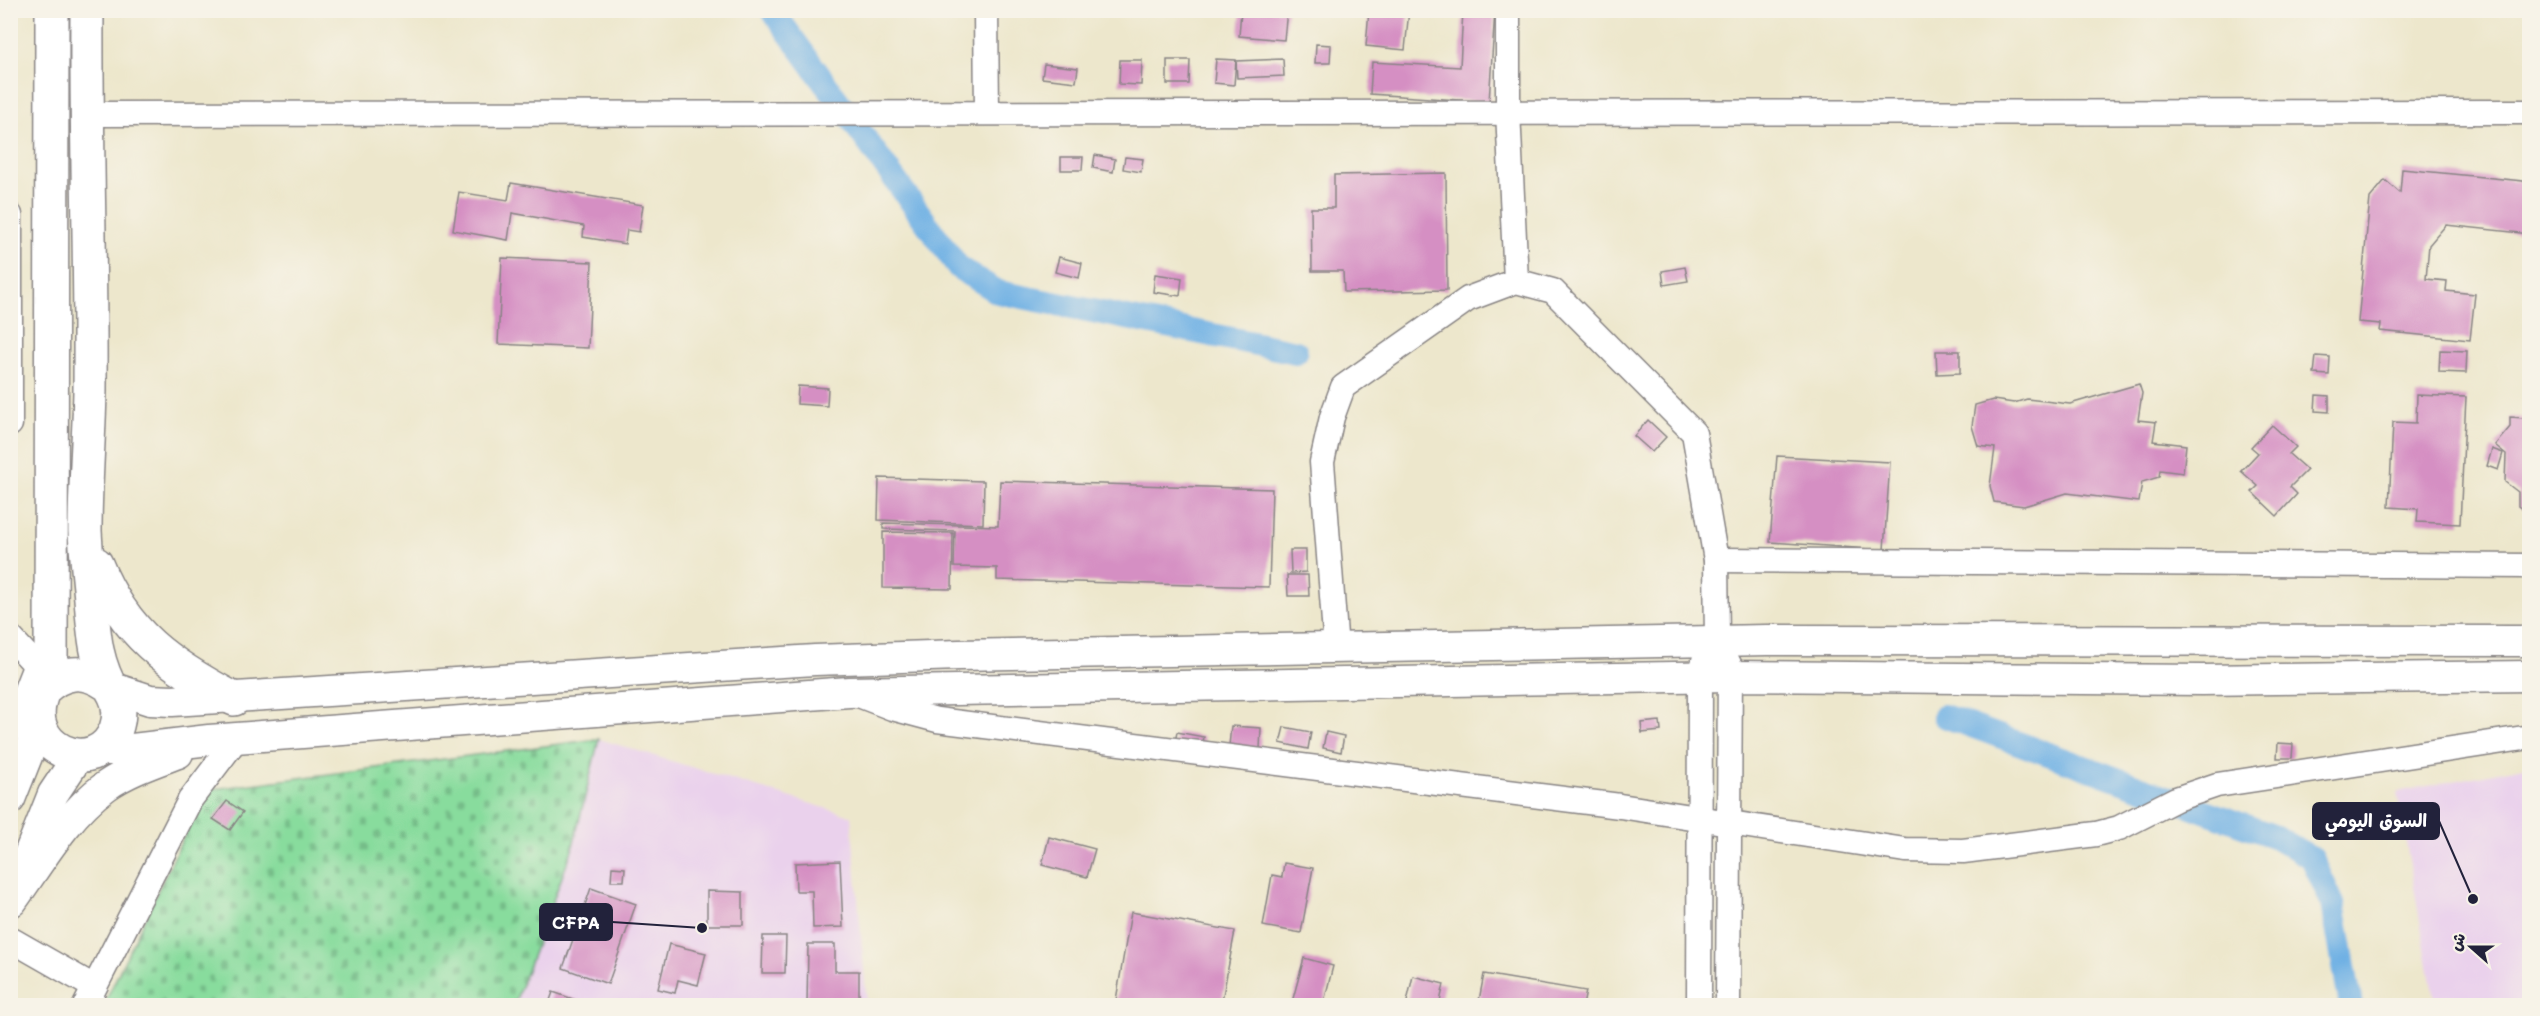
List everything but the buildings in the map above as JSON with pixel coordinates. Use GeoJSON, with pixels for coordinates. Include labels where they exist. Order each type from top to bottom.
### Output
{"type":"FeatureCollection","features":[{"type":"Feature","properties":{"kind":"highway"},"geometry":{"type":"LineString","coordinates":[[52,10],[44,689],[38,707],[25,728],[45,738],[54,748],[89,752],[108,742],[118,721],[119,709],[107,685],[95,644],[85,533],[90,391],[87,10]]}},
{"type":"Feature","properties":{"kind":"highway"},"geometry":{"type":"LineString","coordinates":[[85,533],[108,593],[142,639],[192,676],[234,699]]}},
{"type":"Feature","properties":{"kind":"highway"},"geometry":{"type":"LineString","coordinates":[[44,673],[80,673],[93,676],[107,685]]}},
{"type":"Feature","properties":{"kind":"main road"},"geometry":{"type":"LineString","coordinates":[[107,685],[150,700],[234,699],[863,658],[1717,640],[2529,641]]}},
{"type":"Feature","properties":{"kind":"main road"},"geometry":{"type":"LineString","coordinates":[[11,902],[53,794],[89,752],[223,739],[849,692],[1730,676],[2202,680],[2529,676]]}},
{"type":"Feature","properties":{"kind":"main road"},"geometry":{"type":"LineString","coordinates":[[10,799],[25,728]]}},
{"type":"Feature","properties":{"kind":"main road"},"geometry":{"type":"LineString","coordinates":[[11,902],[65,827],[107,786],[223,739]]}},
{"type":"Feature","properties":{"kind":"street"},"geometry":{"type":"LineString","coordinates":[[986,10],[987,112]]}},
{"type":"Feature","properties":{"kind":"street"},"geometry":{"type":"LineString","coordinates":[[1508,10],[1508,111],[1516,281]]}},
{"type":"Feature","properties":{"kind":"street"},"geometry":{"type":"LineString","coordinates":[[87,114],[1508,111],[2529,112]]}},
{"type":"Feature","properties":{"kind":"street"},"geometry":{"type":"LineString","coordinates":[[10,215],[10,424]]}},
{"type":"Feature","properties":{"kind":"street"},"geometry":{"type":"LineString","coordinates":[[1336,649],[1322,462],[1332,417],[1343,387],[1468,299],[1516,281],[1553,291],[1694,433],[1716,560],[1717,640],[1727,657],[1730,676],[1728,1005]]}},
{"type":"Feature","properties":{"kind":"street"},"geometry":{"type":"LineString","coordinates":[[1716,560],[2529,566]]}},
{"type":"Feature","properties":{"kind":"street"},"geometry":{"type":"LineString","coordinates":[[10,637],[44,673]]}},
{"type":"Feature","properties":{"kind":"street"},"geometry":{"type":"LineString","coordinates":[[1699,1005],[1700,677],[1705,657],[1717,640]]}},
{"type":"Feature","properties":{"kind":"street"},"geometry":{"type":"LineString","coordinates":[[849,692],[892,708],[937,720],[1700,819],[1877,847],[1935,851],[2074,838],[2119,828],[2176,799],[2217,785],[2529,737]]}},
{"type":"Feature","properties":{"kind":"street"},"geometry":{"type":"LineString","coordinates":[[10,939],[90,996],[223,739]]}},
{"type":"Feature","properties":{"kind":"shaded area"},"geometry":{"type":"Polygon","coordinates":[[[599,739],[851,816],[867,1005],[514,1006],[572,850],[599,739]]]}},
{"type":"Feature","properties":{"kind":"shaded area"},"geometry":{"type":"Polygon","coordinates":[[[2529,766],[2529,1005],[2435,1005],[2397,792],[2529,766]]]}},
{"type":"Feature","properties":{"kind":"green space"},"geometry":{"type":"Polygon","coordinates":[[[599,739],[572,850],[514,1005],[103,1006],[206,790],[599,739]]]}},
{"type":"Feature","properties":{"kind":"waterway"},"geometry":{"type":"LineString","coordinates":[[772,10],[959,268],[998,292],[1296,352]]}},
{"type":"Feature","properties":{"kind":"waterway"},"geometry":{"type":"LineString","coordinates":[[1944,716],[2276,837],[2312,858],[2333,904],[2351,1006]]}},
{"type":"Feature","properties":{"kind":"place","name":"السوق اليومي"},"geometry":{"type":"Point","coordinates":[2473,899]}},
{"type":"Feature","properties":{"kind":"place","name":"CFPA"},"geometry":{"type":"Point","coordinates":[702,928]}}]}
